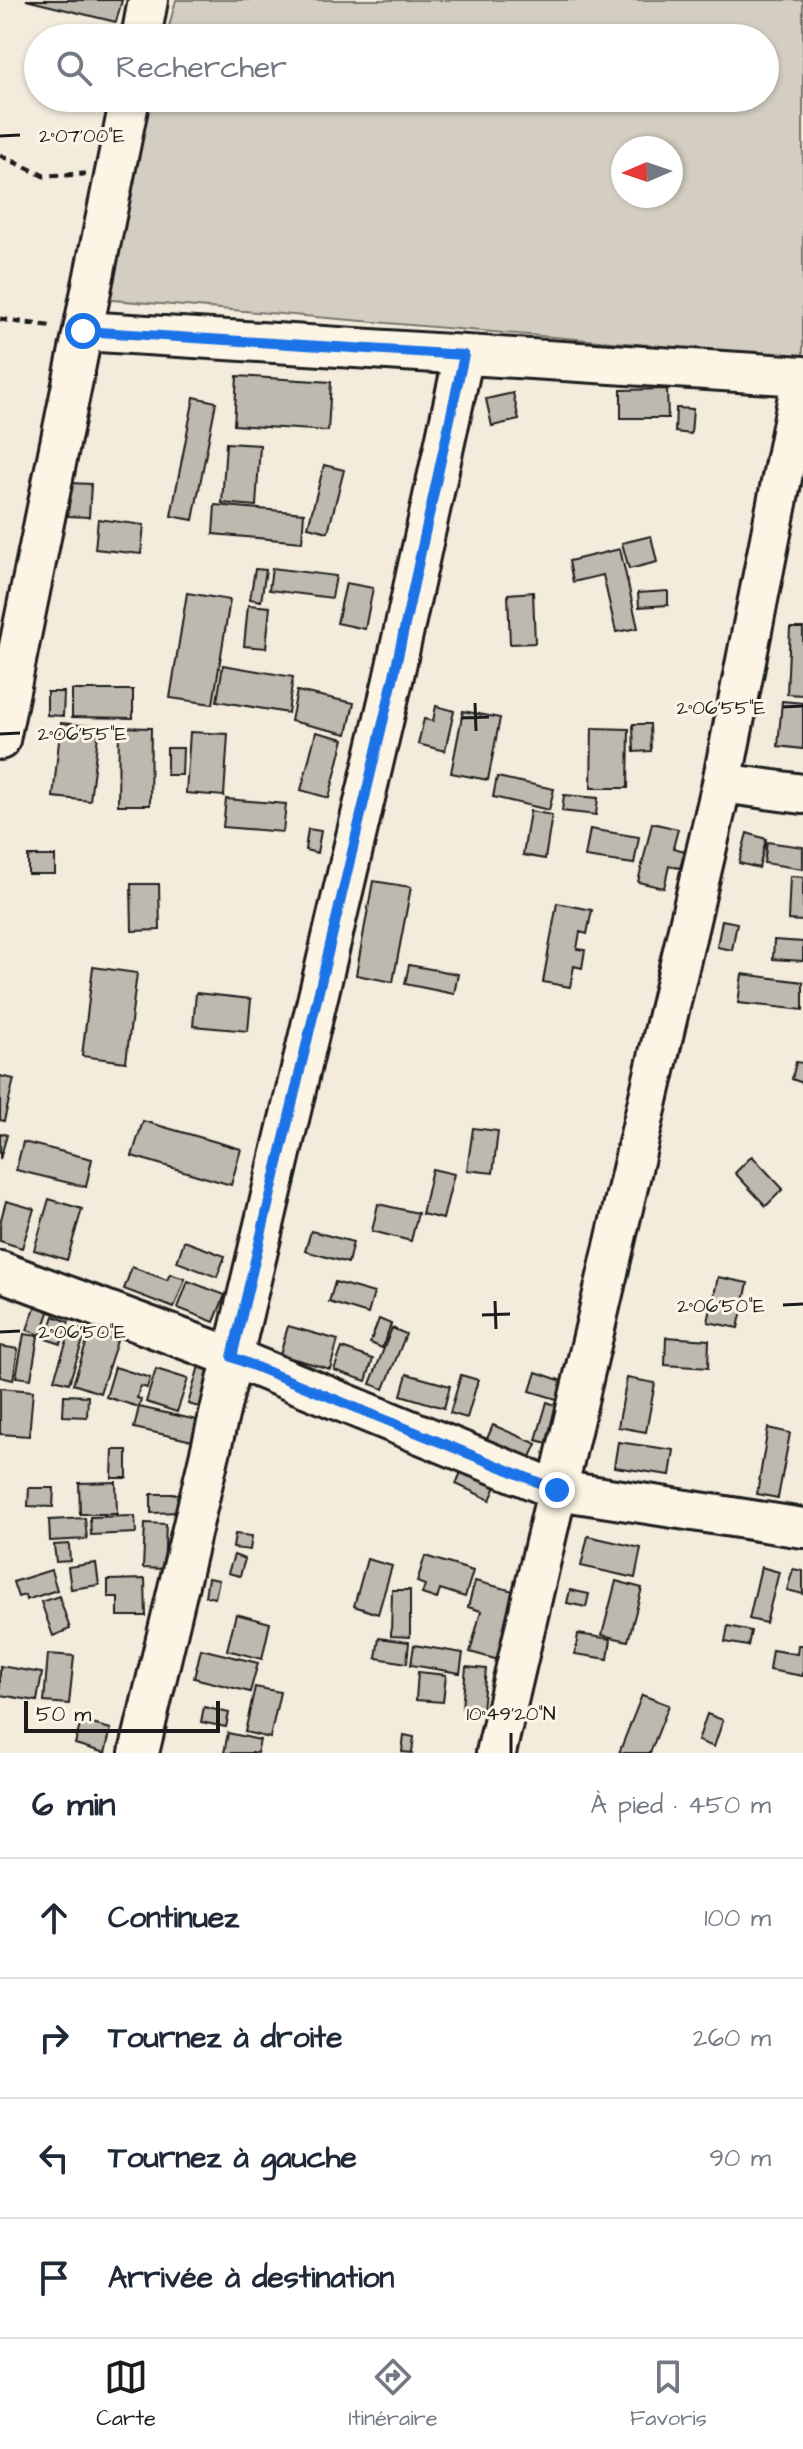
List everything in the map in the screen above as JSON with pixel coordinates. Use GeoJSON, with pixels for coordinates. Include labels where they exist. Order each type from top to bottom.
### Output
{"type":"FeatureCollection","features":[{"type":"Feature","properties":{"kind":"street"},"geometry":{"type":"LineString","coordinates":[[144,24],[148,0]]}},
{"type":"Feature","properties":{"kind":"street"},"geometry":{"type":"LineString","coordinates":[[0,740],[127,112]]}},
{"type":"Feature","properties":{"kind":"street"},"geometry":{"type":"LineString","coordinates":[[83,331],[802,376],[722,783],[496,1753]]}},
{"type":"Feature","properties":{"kind":"street"},"geometry":{"type":"LineString","coordinates":[[139,1753],[393,680],[464,355]]}},
{"type":"Feature","properties":{"kind":"street"},"geometry":{"type":"LineString","coordinates":[[722,783],[803,794]]}},
{"type":"Feature","properties":{"kind":"street"},"geometry":{"type":"LineString","coordinates":[[0,1271],[232,1357],[557,1490],[803,1528]]}},
{"type":"Feature","properties":{"kind":"path"},"geometry":{"type":"LineString","coordinates":[[0,155],[44,176],[115,173]]}},
{"type":"Feature","properties":{"kind":"path"},"geometry":{"type":"LineString","coordinates":[[0,319],[83,331]]}},
{"type":"Feature","properties":{"kind":"shaded area"},"geometry":{"type":"Polygon","coordinates":[[[176,0],[803,0],[803,358],[101,299],[148,112],[779,112],[779,24],[170,24],[176,0]]]}},
{"type":"Feature","properties":{"kind":"building"},"geometry":{"type":"Polygon","coordinates":[[[26,0],[122,0],[116,22],[26,0]]]}},
{"type":"Feature","properties":{"kind":"building"},"geometry":{"type":"Polygon","coordinates":[[[237,376],[331,382],[328,431],[234,425],[237,376]]]}},
{"type":"Feature","properties":{"kind":"building"},"geometry":{"type":"Polygon","coordinates":[[[667,389],[668,418],[621,418],[621,390],[667,389]]]}},
{"type":"Feature","properties":{"kind":"building"},"geometry":{"type":"Polygon","coordinates":[[[513,393],[519,420],[492,426],[486,399],[513,393]]]}},
{"type":"Feature","properties":{"kind":"building"},"geometry":{"type":"Polygon","coordinates":[[[194,397],[216,402],[193,520],[171,516],[194,397]]]}},
{"type":"Feature","properties":{"kind":"building"},"geometry":{"type":"Polygon","coordinates":[[[676,408],[693,409],[691,434],[675,432],[676,408]]]}},
{"type":"Feature","properties":{"kind":"building"},"geometry":{"type":"Polygon","coordinates":[[[226,443],[260,445],[256,506],[222,503],[226,443]]]}},
{"type":"Feature","properties":{"kind":"building"},"geometry":{"type":"Polygon","coordinates":[[[324,465],[344,470],[328,532],[308,527],[324,465]]]}},
{"type":"Feature","properties":{"kind":"building"},"geometry":{"type":"Polygon","coordinates":[[[70,483],[91,484],[89,517],[68,516],[70,483]]]}},
{"type":"Feature","properties":{"kind":"building"},"geometry":{"type":"Polygon","coordinates":[[[215,505],[304,513],[302,542],[213,534],[215,505]]]}},
{"type":"Feature","properties":{"kind":"building"},"geometry":{"type":"Polygon","coordinates":[[[98,519],[144,525],[141,554],[95,549],[98,519]]]}},
{"type":"Feature","properties":{"kind":"building"},"geometry":{"type":"Polygon","coordinates":[[[651,536],[657,562],[629,569],[622,543],[651,536]]]}},
{"type":"Feature","properties":{"kind":"building"},"geometry":{"type":"Polygon","coordinates":[[[620,549],[638,628],[616,632],[603,575],[573,582],[569,561],[620,549]]]}},
{"type":"Feature","properties":{"kind":"building"},"geometry":{"type":"Polygon","coordinates":[[[272,568],[336,576],[332,598],[269,590],[272,568]]]}},
{"type":"Feature","properties":{"kind":"building"},"geometry":{"type":"Polygon","coordinates":[[[255,569],[266,570],[261,601],[250,599],[255,569]]]}},
{"type":"Feature","properties":{"kind":"building"},"geometry":{"type":"Polygon","coordinates":[[[346,583],[373,588],[365,629],[337,623],[346,583]]]}},
{"type":"Feature","properties":{"kind":"building"},"geometry":{"type":"Polygon","coordinates":[[[668,591],[668,605],[639,607],[638,593],[668,591]]]}},
{"type":"Feature","properties":{"kind":"building"},"geometry":{"type":"Polygon","coordinates":[[[533,592],[535,643],[510,644],[508,594],[533,592]]]}},
{"type":"Feature","properties":{"kind":"building"},"geometry":{"type":"Polygon","coordinates":[[[187,593],[230,600],[213,704],[170,698],[187,593]]]}},
{"type":"Feature","properties":{"kind":"building"},"geometry":{"type":"Polygon","coordinates":[[[248,605],[270,607],[266,648],[244,646],[248,605]]]}},
{"type":"Feature","properties":{"kind":"building"},"geometry":{"type":"Polygon","coordinates":[[[790,628],[803,628],[803,695],[787,694],[790,628]]]}},
{"type":"Feature","properties":{"kind":"building"},"geometry":{"type":"Polygon","coordinates":[[[223,665],[293,677],[288,713],[217,701],[223,665]]]}},
{"type":"Feature","properties":{"kind":"building"},"geometry":{"type":"Polygon","coordinates":[[[72,690],[133,690],[133,718],[72,717],[72,690]]]}},
{"type":"Feature","properties":{"kind":"building"},"geometry":{"type":"Polygon","coordinates":[[[297,691],[354,703],[347,734],[291,721],[297,691]]]}},
{"type":"Feature","properties":{"kind":"building"},"geometry":{"type":"Polygon","coordinates":[[[47,692],[64,692],[63,716],[47,715],[47,692]]]}},
{"type":"Feature","properties":{"kind":"building"},"geometry":{"type":"Polygon","coordinates":[[[782,701],[803,703],[803,749],[778,746],[782,701]]]}},
{"type":"Feature","properties":{"kind":"building"},"geometry":{"type":"Polygon","coordinates":[[[436,706],[454,711],[445,751],[418,744],[424,719],[433,721],[436,706]]]}},
{"type":"Feature","properties":{"kind":"building"},"geometry":{"type":"Polygon","coordinates":[[[463,711],[500,718],[488,780],[451,773],[463,711]]]}},
{"type":"Feature","properties":{"kind":"building"},"geometry":{"type":"Polygon","coordinates":[[[61,723],[99,727],[90,801],[53,797],[61,723]]]}},
{"type":"Feature","properties":{"kind":"building"},"geometry":{"type":"Polygon","coordinates":[[[633,724],[650,724],[651,751],[634,752],[633,724]]]}},
{"type":"Feature","properties":{"kind":"building"},"geometry":{"type":"Polygon","coordinates":[[[119,727],[151,728],[150,805],[118,805],[119,727]]]}},
{"type":"Feature","properties":{"kind":"building"},"geometry":{"type":"Polygon","coordinates":[[[592,728],[629,729],[628,788],[591,788],[592,728]]]}},
{"type":"Feature","properties":{"kind":"building"},"geometry":{"type":"Polygon","coordinates":[[[190,732],[228,734],[224,796],[186,793],[190,732]]]}},
{"type":"Feature","properties":{"kind":"building"},"geometry":{"type":"Polygon","coordinates":[[[316,732],[344,739],[329,798],[301,790],[316,732]]]}},
{"type":"Feature","properties":{"kind":"building"},"geometry":{"type":"Polygon","coordinates":[[[167,748],[183,748],[182,775],[167,775],[167,748]]]}},
{"type":"Feature","properties":{"kind":"building"},"geometry":{"type":"Polygon","coordinates":[[[497,777],[554,789],[549,810],[493,797],[497,777]]]}},
{"type":"Feature","properties":{"kind":"building"},"geometry":{"type":"Polygon","coordinates":[[[564,795],[598,798],[596,815],[562,811],[564,795]]]}},
{"type":"Feature","properties":{"kind":"building"},"geometry":{"type":"Polygon","coordinates":[[[226,799],[286,804],[283,832],[223,827],[226,799]]]}},
{"type":"Feature","properties":{"kind":"building"},"geometry":{"type":"Polygon","coordinates":[[[530,811],[552,815],[545,859],[523,855],[530,811]]]}},
{"type":"Feature","properties":{"kind":"building"},"geometry":{"type":"Polygon","coordinates":[[[652,823],[678,829],[673,848],[685,851],[680,868],[669,866],[664,888],[638,882],[652,823]]]}},
{"type":"Feature","properties":{"kind":"building"},"geometry":{"type":"Polygon","coordinates":[[[308,829],[321,831],[317,853],[305,850],[308,829]]]}},
{"type":"Feature","properties":{"kind":"building"},"geometry":{"type":"Polygon","coordinates":[[[590,829],[639,837],[634,864],[585,857],[590,829]]]}},
{"type":"Feature","properties":{"kind":"building"},"geometry":{"type":"Polygon","coordinates":[[[747,833],[766,839],[759,868],[739,863],[747,833]]]}},
{"type":"Feature","properties":{"kind":"building"},"geometry":{"type":"Polygon","coordinates":[[[767,842],[803,847],[803,869],[764,863],[767,842]]]}},
{"type":"Feature","properties":{"kind":"building"},"geometry":{"type":"Polygon","coordinates":[[[28,856],[55,856],[55,874],[28,874],[28,856]]]}},
{"type":"Feature","properties":{"kind":"building"},"geometry":{"type":"Polygon","coordinates":[[[790,876],[803,877],[803,921],[788,920],[790,876]]]}},
{"type":"Feature","properties":{"kind":"building"},"geometry":{"type":"Polygon","coordinates":[[[373,881],[411,887],[393,982],[356,975],[373,881]]]}},
{"type":"Feature","properties":{"kind":"building"},"geometry":{"type":"Polygon","coordinates":[[[131,884],[159,884],[160,930],[132,931],[131,884]]]}},
{"type":"Feature","properties":{"kind":"building"},"geometry":{"type":"Polygon","coordinates":[[[557,903],[592,910],[587,934],[580,932],[577,949],[585,950],[582,968],[574,966],[570,987],[543,982],[557,903]]]}},
{"type":"Feature","properties":{"kind":"building"},"geometry":{"type":"Polygon","coordinates":[[[722,920],[737,923],[732,950],[717,947],[722,920]]]}},
{"type":"Feature","properties":{"kind":"building"},"geometry":{"type":"Polygon","coordinates":[[[774,940],[803,942],[803,961],[773,959],[774,940]]]}},
{"type":"Feature","properties":{"kind":"building"},"geometry":{"type":"Polygon","coordinates":[[[409,965],[458,974],[454,994],[405,984],[409,965]]]}},
{"type":"Feature","properties":{"kind":"building"},"geometry":{"type":"Polygon","coordinates":[[[93,967],[137,973],[126,1062],[82,1056],[93,967]]]}},
{"type":"Feature","properties":{"kind":"building"},"geometry":{"type":"Polygon","coordinates":[[[742,974],[803,982],[803,1010],[738,1003],[742,974]]]}},
{"type":"Feature","properties":{"kind":"building"},"geometry":{"type":"Polygon","coordinates":[[[196,993],[251,999],[248,1031],[193,1026],[196,993]]]}},
{"type":"Feature","properties":{"kind":"building"},"geometry":{"type":"Polygon","coordinates":[[[796,1062],[803,1063],[803,1083],[792,1079],[796,1062]]]}},
{"type":"Feature","properties":{"kind":"building"},"geometry":{"type":"Polygon","coordinates":[[[0,1076],[14,1079],[4,1121],[0,1120],[0,1076]]]}},
{"type":"Feature","properties":{"kind":"building"},"geometry":{"type":"Polygon","coordinates":[[[143,1121],[241,1149],[231,1185],[132,1156],[143,1121]]]}},
{"type":"Feature","properties":{"kind":"building"},"geometry":{"type":"Polygon","coordinates":[[[473,1128],[498,1131],[493,1173],[467,1170],[473,1128]]]}},
{"type":"Feature","properties":{"kind":"building"},"geometry":{"type":"Polygon","coordinates":[[[0,1133],[7,1135],[0,1159],[0,1133]]]}},
{"type":"Feature","properties":{"kind":"building"},"geometry":{"type":"Polygon","coordinates":[[[23,1142],[92,1159],[86,1187],[16,1170],[23,1142]]]}},
{"type":"Feature","properties":{"kind":"building"},"geometry":{"type":"Polygon","coordinates":[[[752,1156],[783,1189],[766,1206],[735,1173],[752,1156]]]}},
{"type":"Feature","properties":{"kind":"building"},"geometry":{"type":"Polygon","coordinates":[[[432,1169],[454,1174],[443,1219],[422,1214],[432,1169]]]}},
{"type":"Feature","properties":{"kind":"building"},"geometry":{"type":"Polygon","coordinates":[[[49,1199],[82,1209],[67,1260],[34,1250],[49,1199]]]}},
{"type":"Feature","properties":{"kind":"building"},"geometry":{"type":"Polygon","coordinates":[[[6,1201],[34,1209],[22,1248],[0,1241],[0,1223],[6,1201]]]}},
{"type":"Feature","properties":{"kind":"building"},"geometry":{"type":"Polygon","coordinates":[[[378,1204],[418,1213],[411,1241],[372,1231],[378,1204]]]}},
{"type":"Feature","properties":{"kind":"building"},"geometry":{"type":"Polygon","coordinates":[[[311,1231],[353,1242],[348,1263],[305,1251],[311,1231]]]}},
{"type":"Feature","properties":{"kind":"building"},"geometry":{"type":"Polygon","coordinates":[[[184,1241],[225,1256],[217,1277],[177,1262],[184,1241]]]}},
{"type":"Feature","properties":{"kind":"building"},"geometry":{"type":"Polygon","coordinates":[[[132,1267],[167,1280],[170,1274],[185,1279],[174,1308],[124,1289],[132,1267]]]}},
{"type":"Feature","properties":{"kind":"building"},"geometry":{"type":"Polygon","coordinates":[[[718,1277],[748,1283],[738,1328],[708,1322],[718,1277]]]}},
{"type":"Feature","properties":{"kind":"building"},"geometry":{"type":"Polygon","coordinates":[[[188,1281],[225,1295],[214,1322],[178,1308],[188,1281]]]}},
{"type":"Feature","properties":{"kind":"building"},"geometry":{"type":"Polygon","coordinates":[[[335,1282],[374,1293],[368,1314],[329,1302],[335,1282]]]}},
{"type":"Feature","properties":{"kind":"building"},"geometry":{"type":"Polygon","coordinates":[[[39,1296],[53,1301],[41,1335],[27,1330],[39,1296]]]}},
{"type":"Feature","properties":{"kind":"building"},"geometry":{"type":"Polygon","coordinates":[[[54,1316],[69,1322],[61,1344],[46,1339],[54,1316]]]}},
{"type":"Feature","properties":{"kind":"building"},"geometry":{"type":"Polygon","coordinates":[[[379,1319],[391,1324],[382,1348],[370,1343],[379,1319]]]}},
{"type":"Feature","properties":{"kind":"building"},"geometry":{"type":"Polygon","coordinates":[[[72,1326],[86,1331],[69,1383],[54,1379],[72,1326]]]}},
{"type":"Feature","properties":{"kind":"building"},"geometry":{"type":"Polygon","coordinates":[[[288,1326],[338,1340],[330,1369],[280,1355],[288,1326]]]}},
{"type":"Feature","properties":{"kind":"building"},"geometry":{"type":"Polygon","coordinates":[[[392,1328],[406,1334],[384,1389],[370,1384],[392,1328]]]}},
{"type":"Feature","properties":{"kind":"building"},"geometry":{"type":"Polygon","coordinates":[[[90,1332],[117,1341],[100,1393],[73,1384],[90,1332]]]}},
{"type":"Feature","properties":{"kind":"building"},"geometry":{"type":"Polygon","coordinates":[[[24,1334],[38,1336],[31,1379],[16,1377],[24,1334]]]}},
{"type":"Feature","properties":{"kind":"building"},"geometry":{"type":"Polygon","coordinates":[[[666,1337],[709,1340],[708,1368],[665,1365],[666,1337]]]}},
{"type":"Feature","properties":{"kind":"building"},"geometry":{"type":"Polygon","coordinates":[[[0,1346],[18,1349],[13,1380],[0,1377],[0,1346]]]}},
{"type":"Feature","properties":{"kind":"building"},"geometry":{"type":"Polygon","coordinates":[[[342,1348],[373,1359],[366,1381],[334,1370],[342,1348]]]}},
{"type":"Feature","properties":{"kind":"building"},"geometry":{"type":"Polygon","coordinates":[[[199,1366],[218,1371],[207,1409],[188,1404],[199,1366]]]}},
{"type":"Feature","properties":{"kind":"building"},"geometry":{"type":"Polygon","coordinates":[[[115,1367],[150,1378],[147,1388],[140,1386],[137,1398],[141,1399],[139,1407],[106,1397],[115,1367]]]}},
{"type":"Feature","properties":{"kind":"building"},"geometry":{"type":"Polygon","coordinates":[[[156,1369],[188,1379],[177,1412],[146,1402],[156,1369]]]}},
{"type":"Feature","properties":{"kind":"building"},"geometry":{"type":"Polygon","coordinates":[[[536,1372],[565,1382],[560,1400],[530,1391],[536,1372]]]}},
{"type":"Feature","properties":{"kind":"building"},"geometry":{"type":"Polygon","coordinates":[[[407,1374],[450,1386],[444,1408],[401,1395],[407,1374]]]}},
{"type":"Feature","properties":{"kind":"building"},"geometry":{"type":"Polygon","coordinates":[[[461,1375],[478,1380],[467,1418],[450,1413],[461,1375]]]}},
{"type":"Feature","properties":{"kind":"building"},"geometry":{"type":"Polygon","coordinates":[[[627,1378],[655,1383],[646,1432],[618,1427],[627,1378]]]}},
{"type":"Feature","properties":{"kind":"building"},"geometry":{"type":"Polygon","coordinates":[[[0,1388],[33,1391],[29,1436],[0,1434],[0,1388]]]}},
{"type":"Feature","properties":{"kind":"building"},"geometry":{"type":"Polygon","coordinates":[[[64,1395],[88,1396],[87,1417],[63,1416],[64,1395]]]}},
{"type":"Feature","properties":{"kind":"building"},"geometry":{"type":"Polygon","coordinates":[[[547,1402],[561,1407],[551,1444],[536,1440],[547,1402]]]}},
{"type":"Feature","properties":{"kind":"building"},"geometry":{"type":"Polygon","coordinates":[[[139,1407],[197,1420],[193,1441],[134,1428],[139,1407]]]}},
{"type":"Feature","properties":{"kind":"building"},"geometry":{"type":"Polygon","coordinates":[[[493,1425],[537,1444],[530,1459],[486,1441],[493,1425]]]}},
{"type":"Feature","properties":{"kind":"building"},"geometry":{"type":"Polygon","coordinates":[[[768,1428],[790,1433],[778,1498],[757,1494],[768,1428]]]}},
{"type":"Feature","properties":{"kind":"building"},"geometry":{"type":"Polygon","coordinates":[[[618,1442],[674,1450],[670,1475],[614,1467],[618,1442]]]}},
{"type":"Feature","properties":{"kind":"building"},"geometry":{"type":"Polygon","coordinates":[[[113,1450],[127,1450],[127,1478],[112,1478],[113,1450]]]}},
{"type":"Feature","properties":{"kind":"building"},"geometry":{"type":"Polygon","coordinates":[[[463,1467],[498,1482],[490,1500],[456,1484],[463,1467]]]}},
{"type":"Feature","properties":{"kind":"building"},"geometry":{"type":"Polygon","coordinates":[[[116,1482],[117,1514],[80,1514],[79,1483],[116,1482]]]}},
{"type":"Feature","properties":{"kind":"building"},"geometry":{"type":"Polygon","coordinates":[[[29,1488],[54,1488],[53,1507],[28,1506],[29,1488]]]}},
{"type":"Feature","properties":{"kind":"building"},"geometry":{"type":"Polygon","coordinates":[[[151,1494],[180,1494],[180,1512],[151,1513],[151,1494]]]}},
{"type":"Feature","properties":{"kind":"building"},"geometry":{"type":"Polygon","coordinates":[[[135,1516],[136,1533],[91,1535],[90,1517],[135,1516]]]}},
{"type":"Feature","properties":{"kind":"building"},"geometry":{"type":"Polygon","coordinates":[[[85,1518],[87,1539],[50,1541],[49,1520],[85,1518]]]}},
{"type":"Feature","properties":{"kind":"building"},"geometry":{"type":"Polygon","coordinates":[[[145,1523],[166,1524],[164,1569],[143,1568],[145,1523]]]}},
{"type":"Feature","properties":{"kind":"building"},"geometry":{"type":"Polygon","coordinates":[[[235,1534],[252,1536],[250,1550],[233,1548],[235,1534]]]}},
{"type":"Feature","properties":{"kind":"building"},"geometry":{"type":"Polygon","coordinates":[[[588,1536],[641,1548],[635,1578],[581,1566],[588,1536]]]}},
{"type":"Feature","properties":{"kind":"building"},"geometry":{"type":"Polygon","coordinates":[[[69,1544],[70,1561],[56,1562],[54,1545],[69,1544]]]}},
{"type":"Feature","properties":{"kind":"building"},"geometry":{"type":"Polygon","coordinates":[[[234,1555],[245,1559],[240,1576],[228,1573],[234,1555]]]}},
{"type":"Feature","properties":{"kind":"building"},"geometry":{"type":"Polygon","coordinates":[[[425,1556],[473,1571],[465,1597],[440,1589],[437,1599],[422,1594],[425,1585],[417,1582],[425,1556]]]}},
{"type":"Feature","properties":{"kind":"building"},"geometry":{"type":"Polygon","coordinates":[[[367,1559],[392,1566],[378,1614],[354,1606],[367,1559]]]}},
{"type":"Feature","properties":{"kind":"building"},"geometry":{"type":"Polygon","coordinates":[[[96,1563],[99,1585],[71,1589],[68,1567],[96,1563]]]}},
{"type":"Feature","properties":{"kind":"building"},"geometry":{"type":"Polygon","coordinates":[[[761,1567],[779,1572],[766,1623],[749,1619],[761,1567]]]}},
{"type":"Feature","properties":{"kind":"building"},"geometry":{"type":"Polygon","coordinates":[[[793,1569],[803,1571],[803,1594],[787,1590],[793,1569]]]}},
{"type":"Feature","properties":{"kind":"building"},"geometry":{"type":"Polygon","coordinates":[[[51,1570],[57,1590],[26,1600],[25,1595],[18,1597],[13,1582],[51,1570]]]}},
{"type":"Feature","properties":{"kind":"building"},"geometry":{"type":"Polygon","coordinates":[[[208,1578],[219,1580],[215,1598],[205,1596],[208,1578]]]}},
{"type":"Feature","properties":{"kind":"building"},"geometry":{"type":"Polygon","coordinates":[[[145,1579],[146,1616],[118,1616],[118,1597],[108,1597],[108,1580],[145,1579]]]}},
{"type":"Feature","properties":{"kind":"building"},"geometry":{"type":"Polygon","coordinates":[[[475,1581],[521,1593],[502,1661],[470,1652],[481,1611],[468,1607],[475,1581]]]}},
{"type":"Feature","properties":{"kind":"building"},"geometry":{"type":"Polygon","coordinates":[[[616,1581],[642,1588],[628,1641],[602,1635],[616,1581]]]}},
{"type":"Feature","properties":{"kind":"building"},"geometry":{"type":"Polygon","coordinates":[[[392,1590],[410,1590],[410,1637],[391,1636],[392,1590]]]}},
{"type":"Feature","properties":{"kind":"building"},"geometry":{"type":"Polygon","coordinates":[[[570,1590],[589,1594],[586,1607],[567,1603],[570,1590]]]}},
{"type":"Feature","properties":{"kind":"building"},"geometry":{"type":"Polygon","coordinates":[[[59,1596],[70,1629],[53,1636],[41,1602],[59,1596]]]}},
{"type":"Feature","properties":{"kind":"building"},"geometry":{"type":"Polygon","coordinates":[[[236,1614],[270,1623],[262,1659],[227,1650],[236,1614]]]}},
{"type":"Feature","properties":{"kind":"building"},"geometry":{"type":"Polygon","coordinates":[[[728,1626],[751,1631],[748,1646],[725,1642],[728,1626]]]}},
{"type":"Feature","properties":{"kind":"building"},"geometry":{"type":"Polygon","coordinates":[[[578,1634],[611,1639],[608,1659],[575,1654],[578,1634]]]}},
{"type":"Feature","properties":{"kind":"building"},"geometry":{"type":"Polygon","coordinates":[[[379,1638],[409,1642],[407,1663],[376,1658],[379,1638]]]}},
{"type":"Feature","properties":{"kind":"building"},"geometry":{"type":"Polygon","coordinates":[[[414,1645],[463,1653],[460,1673],[411,1665],[414,1645]]]}},
{"type":"Feature","properties":{"kind":"building"},"geometry":{"type":"Polygon","coordinates":[[[798,1645],[803,1645],[803,1676],[769,1670],[772,1650],[797,1654],[798,1645]]]}},
{"type":"Feature","properties":{"kind":"building"},"geometry":{"type":"Polygon","coordinates":[[[201,1649],[258,1663],[250,1692],[194,1678],[201,1649]]]}},
{"type":"Feature","properties":{"kind":"building"},"geometry":{"type":"Polygon","coordinates":[[[48,1654],[74,1656],[69,1704],[44,1702],[48,1654]]]}},
{"type":"Feature","properties":{"kind":"building"},"geometry":{"type":"Polygon","coordinates":[[[0,1666],[42,1673],[37,1701],[0,1695],[0,1666]]]}},
{"type":"Feature","properties":{"kind":"building"},"geometry":{"type":"Polygon","coordinates":[[[466,1667],[486,1669],[482,1710],[462,1708],[466,1667]]]}},
{"type":"Feature","properties":{"kind":"building"},"geometry":{"type":"Polygon","coordinates":[[[418,1672],[446,1675],[443,1702],[416,1700],[418,1672]]]}},
{"type":"Feature","properties":{"kind":"building"},"geometry":{"type":"Polygon","coordinates":[[[255,1687],[280,1692],[270,1738],[245,1732],[255,1687]]]}},
{"type":"Feature","properties":{"kind":"building"},"geometry":{"type":"Polygon","coordinates":[[[642,1695],[669,1705],[650,1753],[619,1753],[642,1695]]]}},
{"type":"Feature","properties":{"kind":"building"},"geometry":{"type":"Polygon","coordinates":[[[204,1707],[229,1713],[226,1727],[201,1722],[204,1707]]]}},
{"type":"Feature","properties":{"kind":"building"},"geometry":{"type":"Polygon","coordinates":[[[707,1714],[723,1720],[714,1747],[698,1741],[707,1714]]]}},
{"type":"Feature","properties":{"kind":"building"},"geometry":{"type":"Polygon","coordinates":[[[81,1721],[111,1729],[105,1753],[75,1744],[81,1721]]]}},
{"type":"Feature","properties":{"kind":"building"},"geometry":{"type":"Polygon","coordinates":[[[228,1733],[260,1740],[257,1753],[224,1753],[228,1733]]]}},
{"type":"Feature","properties":{"kind":"building"},"geometry":{"type":"Polygon","coordinates":[[[404,1735],[414,1737],[412,1753],[402,1752],[404,1735]]]}},
{"type":"Feature","properties":{"kind":"route"},"geometry":{"type":"LineString","coordinates":[[83,331],[464,355],[393,680],[232,1357],[557,1490]]}}]}
